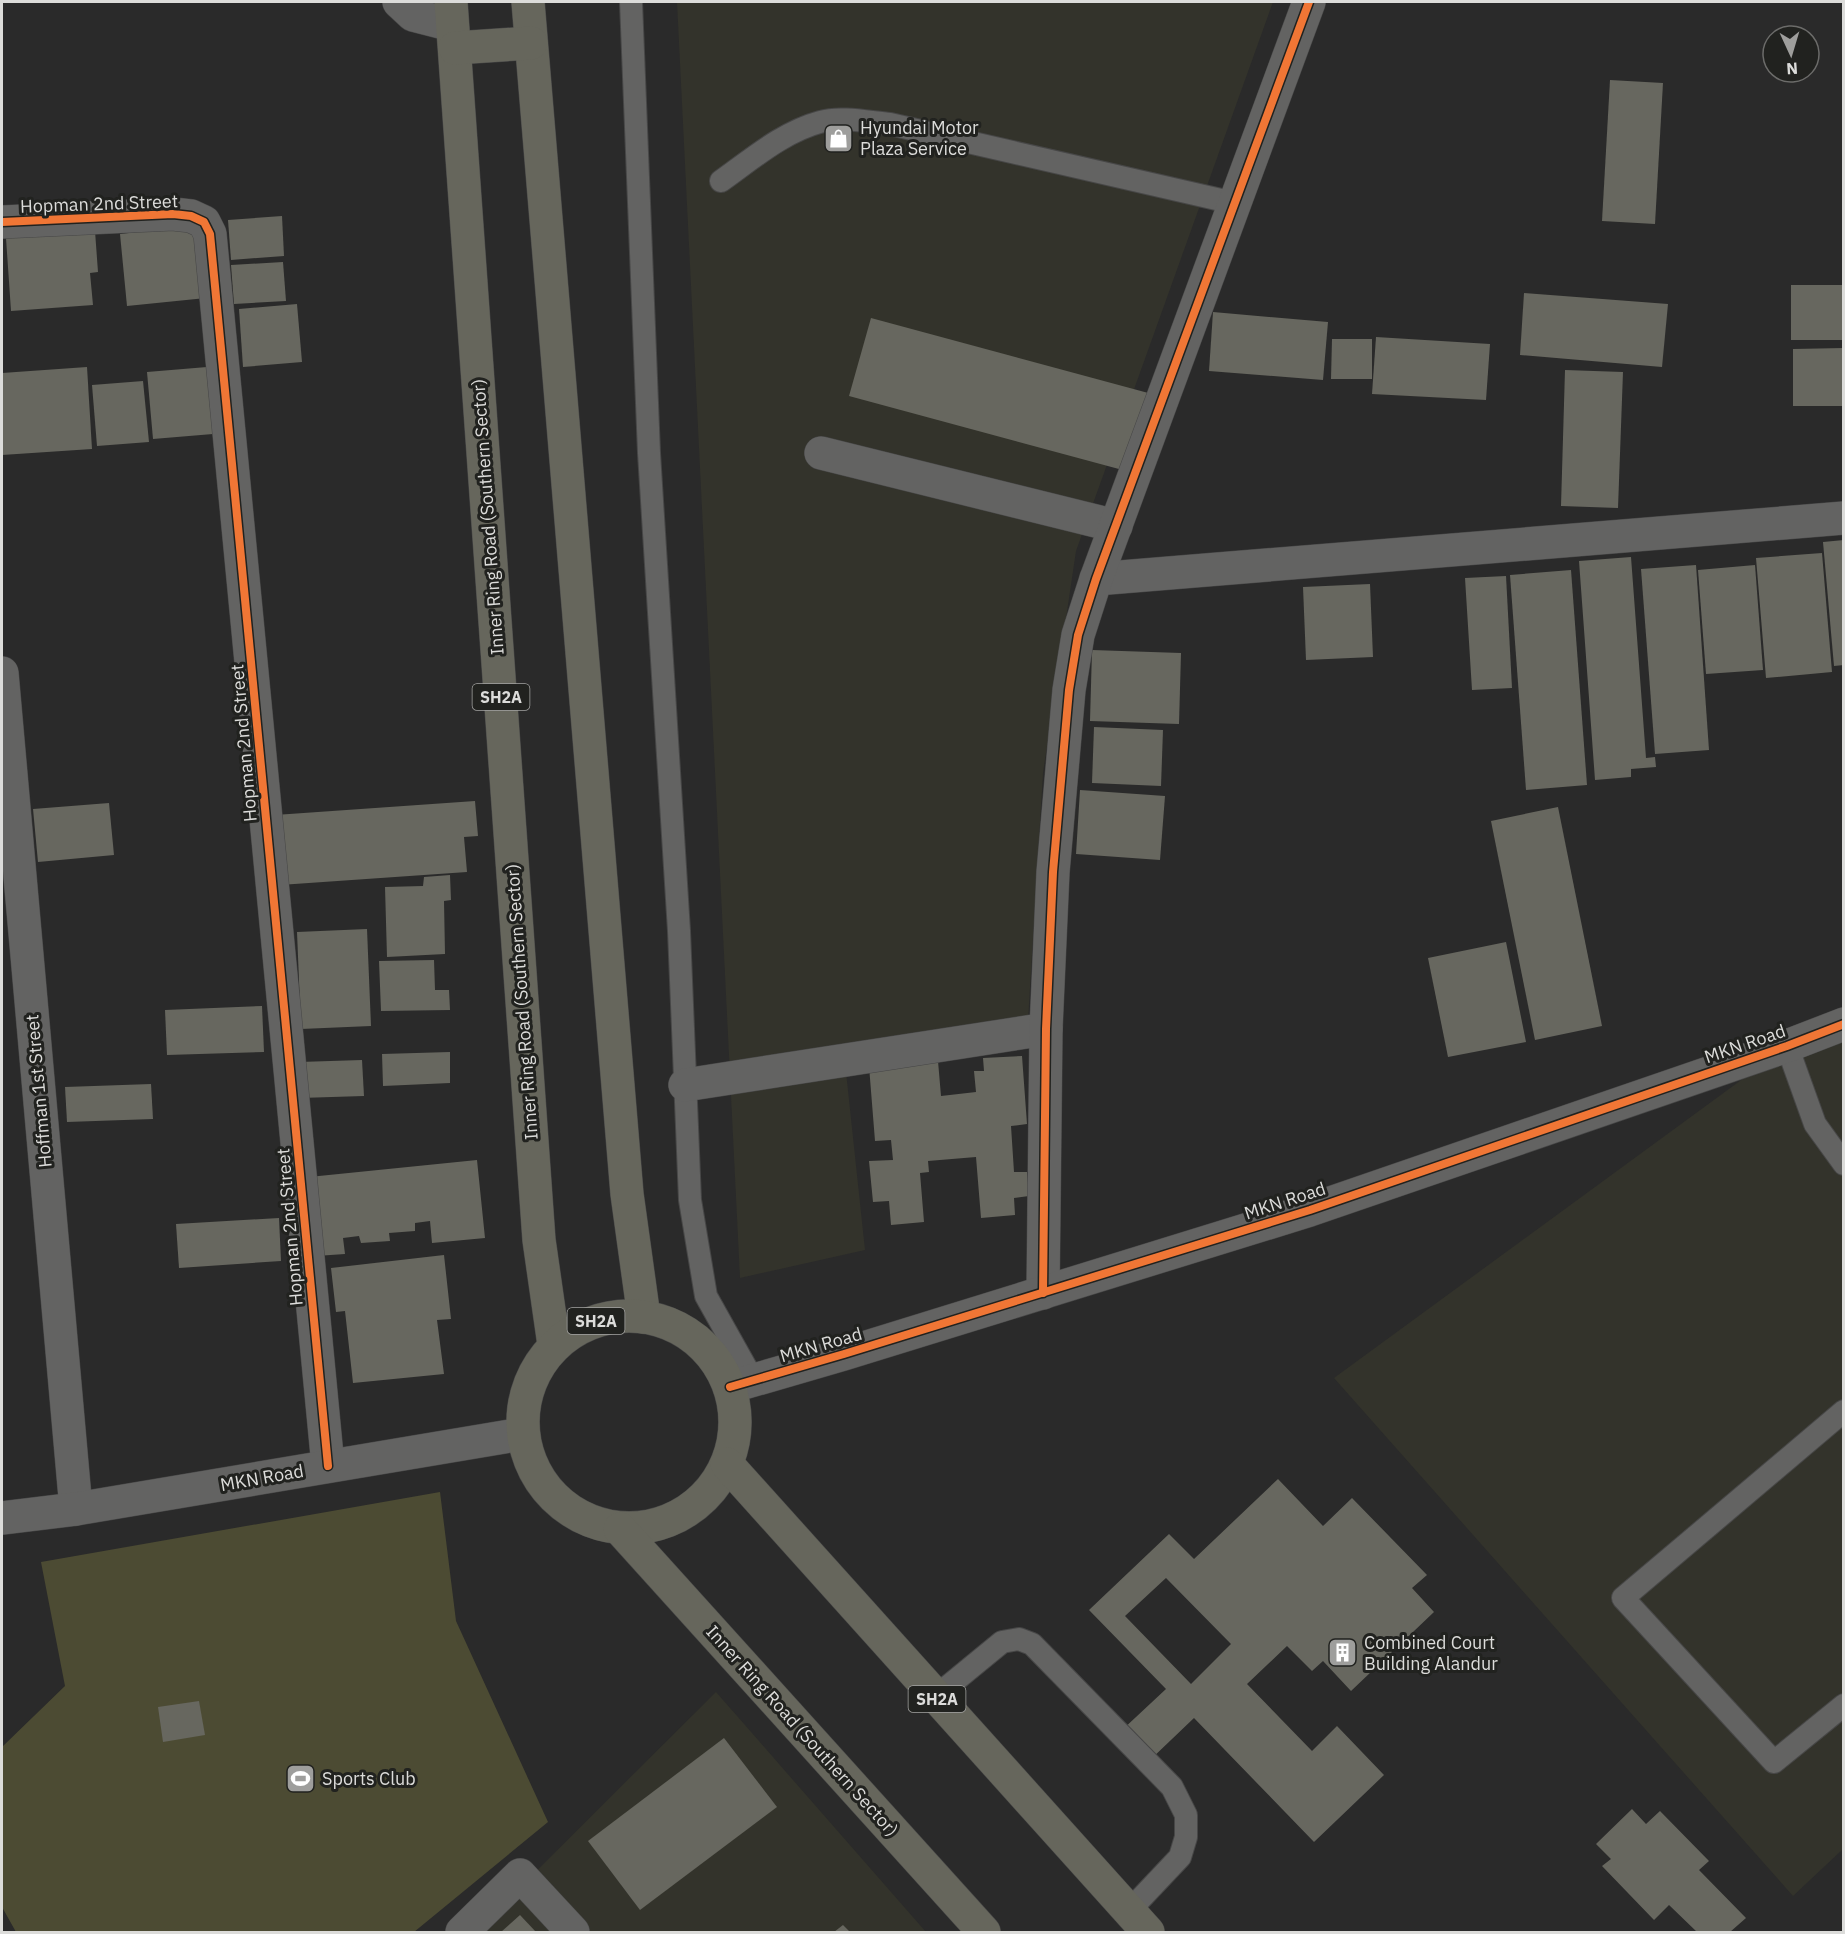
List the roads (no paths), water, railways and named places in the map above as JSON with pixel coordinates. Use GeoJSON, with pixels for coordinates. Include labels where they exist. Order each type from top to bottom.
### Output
{"type":"FeatureCollection","features":[{"type":"Feature","properties":{"kind":"main road","name":"SH2A"},"geometry":{"type":"LineString","coordinates":[[528,2],[627,1194],[644,1317]]}},
{"type":"Feature","properties":{"kind":"main road"},"geometry":{"type":"LineString","coordinates":[[453,25],[531,44]]}},
{"type":"Feature","properties":{"kind":"main road","name":"Inner Ring Road (Southern Sector)"},"geometry":{"type":"LineString","coordinates":[[453,25],[539,1240],[554,1345]]}},
{"type":"Feature","properties":{"kind":"main road","name":"SH2A"},"geometry":{"type":"LineString","coordinates":[[644,1317],[684,1331],[741,1383],[727,1464],[701,1501],[663,1524],[620,1528],[578,1516],[547,1492],[531,1467],[522,1434],[528,1384],[554,1345],[597,1321],[644,1317]]}},
{"type":"Feature","properties":{"kind":"main road","name":"SH2A"},"geometry":{"type":"LineString","coordinates":[[727,1464],[1138,1922]]}},
{"type":"Feature","properties":{"kind":"main road","name":"Inner Ring Road (Southern Sector)"},"geometry":{"type":"LineString","coordinates":[[620,1528],[984,1932]]}},
{"type":"Feature","properties":{"kind":"street"},"geometry":{"type":"LineString","coordinates":[[399,2],[413,15],[453,25]]}},
{"type":"Feature","properties":{"kind":"street"},"geometry":{"type":"LineString","coordinates":[[1043,1293],[1046,1029],[1053,872],[1069,690],[1078,635],[1096,579],[1309,2]]}},
{"type":"Feature","properties":{"kind":"street","name":"Hopman 2nd Street"},"geometry":{"type":"LineString","coordinates":[[2,222],[172,214],[191,216],[204,222],[210,234],[327,1466]]}},
{"type":"Feature","properties":{"kind":"street"},"geometry":{"type":"LineString","coordinates":[[821,453],[1116,526]]}},
{"type":"Feature","properties":{"kind":"street"},"geometry":{"type":"LineString","coordinates":[[1096,579],[1844,518]]}},
{"type":"Feature","properties":{"kind":"street","name":"Hoffman 1st Street"},"geometry":{"type":"LineString","coordinates":[[2,673],[76,1509]]}},
{"type":"Feature","properties":{"kind":"street","name":"MKN Road"},"geometry":{"type":"LineString","coordinates":[[741,1383],[844,1354],[1310,1210],[1787,1046],[1844,1024]]}},
{"type":"Feature","properties":{"kind":"street"},"geometry":{"type":"LineString","coordinates":[[685,1085],[1046,1029]]}},
{"type":"Feature","properties":{"kind":"street","name":"MKN Road"},"geometry":{"type":"LineString","coordinates":[[2,1518],[76,1509],[522,1434]]}},
{"type":"Feature","properties":{"kind":"street"},"geometry":{"type":"LineString","coordinates":[[462,1932],[520,1875],[573,1932]]}},
{"type":"Feature","properties":{"kind":"lane"},"geometry":{"type":"LineString","coordinates":[[631,2],[650,453],[679,932],[690,1200],[706,1296],[741,1383]]}},
{"type":"Feature","properties":{"kind":"lane"},"geometry":{"type":"LineString","coordinates":[[721,181],[784,137],[821,122],[850,120],[890,124],[1234,202]]}},
{"type":"Feature","properties":{"kind":"lane"},"geometry":{"type":"LineString","coordinates":[[1787,1046],[1815,1124],[1844,1164]]}},
{"type":"Feature","properties":{"kind":"lane"},"geometry":{"type":"LineString","coordinates":[[1844,1411],[1623,1598],[1774,1762],[1844,1705]]}},
{"type":"Feature","properties":{"kind":"lane"},"geometry":{"type":"LineString","coordinates":[[935,1697],[1002,1642],[1019,1640],[1032,1644],[1172,1787],[1186,1815],[1186,1837],[1180,1857],[1138,1922]]}},
{"type":"Feature","properties":{"kind":"place","name":"Hyundai Motor Plaza Service"},"geometry":{"type":"Point","coordinates":[839,138]}},
{"type":"Feature","properties":{"kind":"place","name":"Combined Court Building Alandur"},"geometry":{"type":"Point","coordinates":[1343,1653]}},
{"type":"Feature","properties":{"kind":"place","name":"Sports Club"},"geometry":{"type":"Point","coordinates":[301,1779]}}]}
